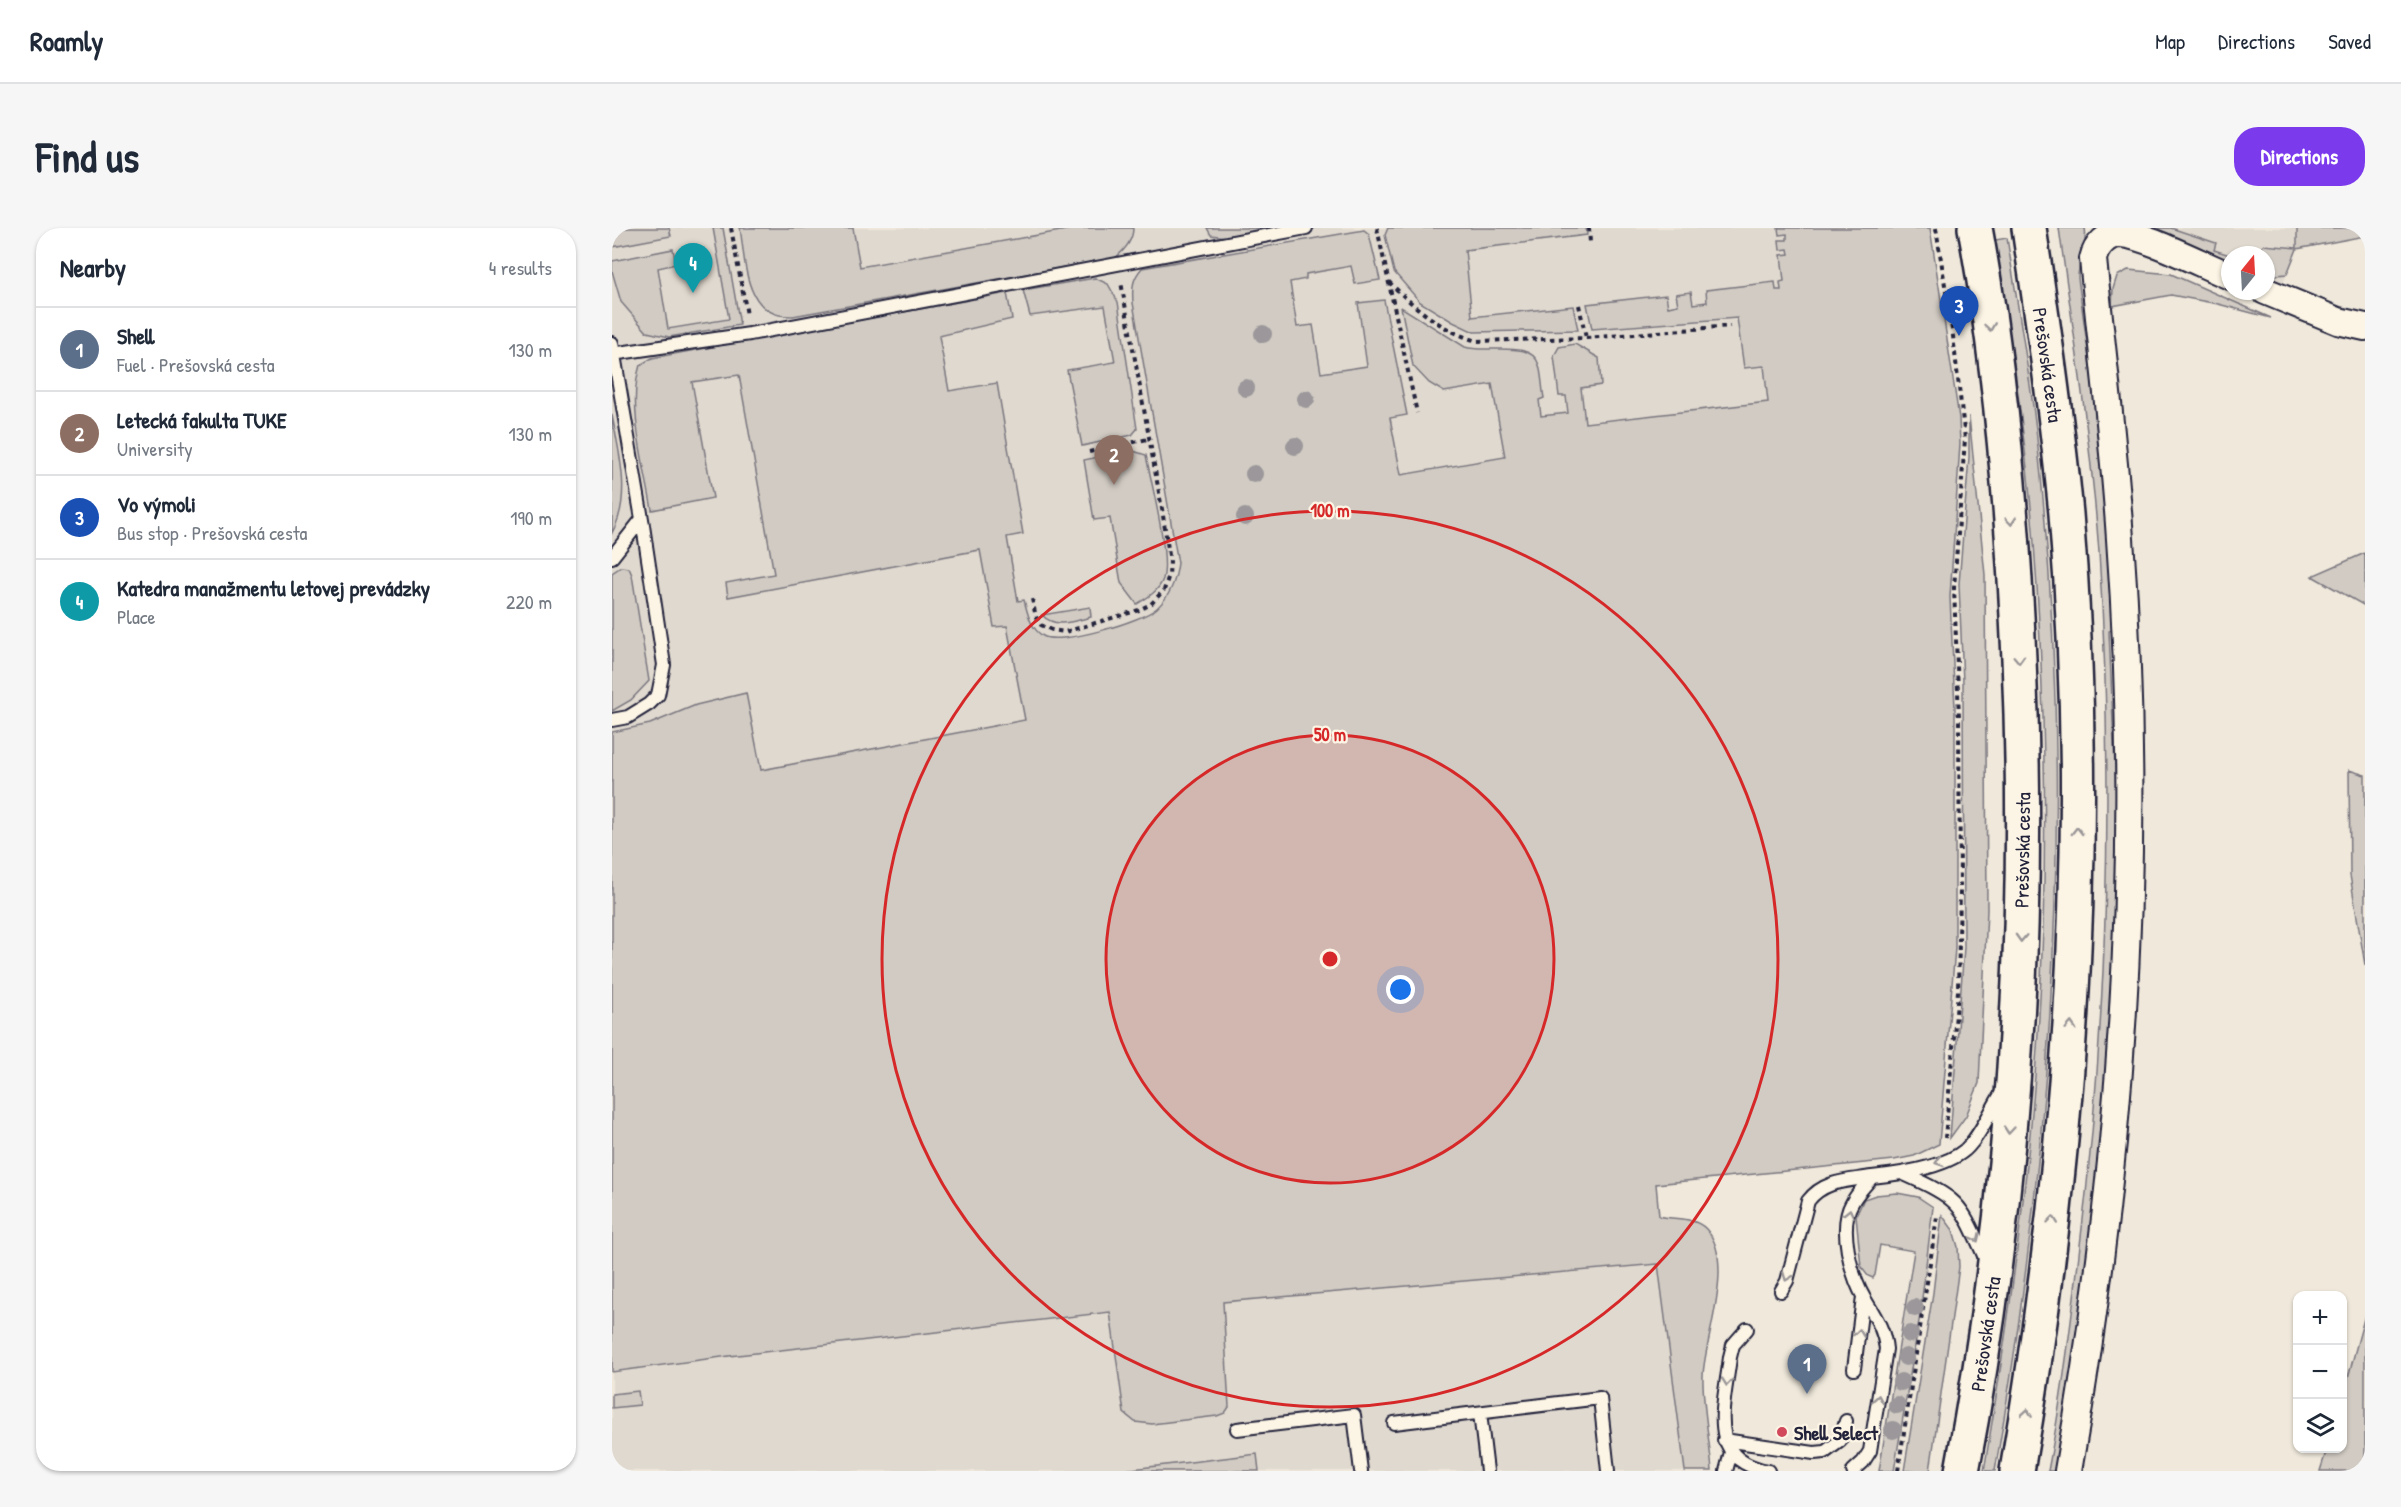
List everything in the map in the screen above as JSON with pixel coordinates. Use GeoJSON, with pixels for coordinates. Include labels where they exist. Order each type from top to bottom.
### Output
{"type":"FeatureCollection","features":[{"type":"Feature","properties":{"kind":"highway","name":"Prešovská cesta"},"geometry":{"type":"LineString","coordinates":[[1962,1471],[1994,1276],[2014,1072],[2019,995],[2024,831],[2018,612],[2003,428],[1975,228]]}},
{"type":"Feature","properties":{"kind":"highway","name":"Prešovská cesta"},"geometry":{"type":"LineString","coordinates":[[2017,1471],[2049,1260],[2067,1087],[2077,834],[2075,677],[2066,517],[2048,362],[2029,228]]}},
{"type":"Feature","properties":{"kind":"street"},"geometry":{"type":"LineString","coordinates":[[2068,1471],[2097,1296],[2112,1173],[2122,1058],[2129,868],[2128,722],[2121,540],[2093,259],[2103,238],[2122,234],[2221,272]]}},
{"type":"Feature","properties":{"kind":"street"},"geometry":{"type":"LineString","coordinates":[[2275,295],[2338,321],[2365,327]]}},
{"type":"Feature","properties":{"kind":"lane"},"geometry":{"type":"LineString","coordinates":[[612,720],[628,717],[650,704],[658,695],[664,665],[613,350],[750,334],[1306,228]]}},
{"type":"Feature","properties":{"kind":"lane"},"geometry":{"type":"LineString","coordinates":[[612,557],[642,519]]}},
{"type":"Feature","properties":{"kind":"lane"},"geometry":{"type":"LineString","coordinates":[[1781,1291],[1787,1281],[1808,1201],[1815,1191],[1826,1184],[1904,1174],[1955,1156],[1971,1143],[2014,1072]]}},
{"type":"Feature","properties":{"kind":"lane"},"geometry":{"type":"LineString","coordinates":[[1904,1174],[1941,1190],[1960,1205],[1994,1276]]}},
{"type":"Feature","properties":{"kind":"lane"},"geometry":{"type":"LineString","coordinates":[[1853,1471],[1870,1451],[1886,1349],[1881,1326],[1863,1297],[1852,1271],[1846,1225],[1851,1203],[1872,1177]]}},
{"type":"Feature","properties":{"kind":"lane"},"geometry":{"type":"LineString","coordinates":[[1854,1370],[1863,1297]]}},
{"type":"Feature","properties":{"kind":"lane"},"geometry":{"type":"LineString","coordinates":[[1747,1329],[1733,1345],[1722,1426],[1724,1440],[1731,1452],[1752,1468],[1767,1471]]}},
{"type":"Feature","properties":{"kind":"lane"},"geometry":{"type":"LineString","coordinates":[[1394,1423],[1600,1398],[1608,1471]]}},
{"type":"Feature","properties":{"kind":"lane"},"geometry":{"type":"LineString","coordinates":[[1480,1413],[1487,1471]]}},
{"type":"Feature","properties":{"kind":"lane"},"geometry":{"type":"LineString","coordinates":[[1238,1428],[1354,1415],[1361,1471]]}},
{"type":"Feature","properties":{"kind":"lane"},"geometry":{"type":"LineString","coordinates":[[1724,1440],[1815,1453],[1825,1452],[1840,1441],[1846,1421]]}},
{"type":"Feature","properties":{"kind":"lane"},"geometry":{"type":"LineString","coordinates":[[1726,1471],[1731,1452]]}},
{"type":"Feature","properties":{"kind":"path"},"geometry":{"type":"LineString","coordinates":[[731,228],[750,334]]}},
{"type":"Feature","properties":{"kind":"path"},"geometry":{"type":"LineString","coordinates":[[1377,228],[1417,413]]}},
{"type":"Feature","properties":{"kind":"path"},"geometry":{"type":"LineString","coordinates":[[1589,228],[1590,243]]}},
{"type":"Feature","properties":{"kind":"path"},"geometry":{"type":"LineString","coordinates":[[1936,228],[1953,336],[1965,439],[1954,588],[1959,741],[1958,991],[1943,1161]]}},
{"type":"Feature","properties":{"kind":"path"},"geometry":{"type":"LineString","coordinates":[[1032,599],[1041,625],[1065,632],[1139,610],[1151,604],[1164,590],[1169,575],[1170,562],[1118,264]]}},
{"type":"Feature","properties":{"kind":"path"},"geometry":{"type":"LineString","coordinates":[[1389,282],[1415,308],[1463,337],[1476,341],[1586,338],[1730,326]]}},
{"type":"Feature","properties":{"kind":"path"},"geometry":{"type":"LineString","coordinates":[[1579,305],[1586,338]]}},
{"type":"Feature","properties":{"kind":"path"},"geometry":{"type":"LineString","coordinates":[[1089,452],[1148,440]]}},
{"type":"Feature","properties":{"kind":"path"},"geometry":{"type":"LineString","coordinates":[[1898,1471],[1941,1190]]}},
{"type":"Feature","properties":{"kind":"shaded area"},"geometry":{"type":"Polygon","coordinates":[[[612,228],[1930,228],[1947,335],[1459,556],[830,794],[612,836],[612,228]]]}},
{"type":"Feature","properties":{"kind":"shaded area"},"geometry":{"type":"Polygon","coordinates":[[[612,228],[669,228],[671,236],[612,247],[612,228]]]}},
{"type":"Feature","properties":{"kind":"shaded area"},"geometry":{"type":"Polygon","coordinates":[[[713,228],[723,228],[740,325],[669,337],[647,332],[621,302],[612,271],[612,261],[673,249],[676,264],[658,268],[668,329],[729,319],[713,228]]]}},
{"type":"Feature","properties":{"kind":"shaded area"},"geometry":{"type":"Polygon","coordinates":[[[740,228],[853,228],[860,267],[1077,228],[1133,228],[1128,245],[1115,258],[793,316],[777,314],[765,308],[756,299],[746,272],[740,228]]]}},
{"type":"Feature","properties":{"kind":"shaded area"},"geometry":{"type":"Polygon","coordinates":[[[1207,228],[1279,228],[1226,237],[1211,235],[1207,228]]]}},
{"type":"Feature","properties":{"kind":"shaded area"},"geometry":{"type":"Polygon","coordinates":[[[1388,228],[1586,228],[1587,235],[1465,250],[1472,317],[1573,306],[1578,330],[1474,332],[1453,322],[1420,302],[1394,272],[1385,235],[1388,228]]]}},
{"type":"Feature","properties":{"kind":"shaded area"},"geometry":{"type":"Polygon","coordinates":[[[1778,228],[1930,228],[1959,418],[1960,444],[1950,597],[1955,709],[1955,948],[1939,1144],[1914,1156],[1894,1160],[1656,1184],[1659,1216],[1696,1222],[1706,1229],[1715,1243],[1719,1279],[1703,1375],[1712,1471],[1685,1471],[1658,1264],[1223,1302],[1229,1407],[1225,1413],[1217,1416],[1152,1424],[1135,1422],[1124,1413],[1110,1312],[729,1356],[612,1372],[612,732],[650,724],[696,705],[746,693],[761,770],[1025,720],[1007,626],[994,627],[980,550],[728,597],[726,583],[774,574],[739,375],[692,382],[713,498],[652,510],[636,418],[636,382],[640,365],[652,358],[1007,293],[1012,319],[939,336],[949,391],[997,383],[1023,534],[1007,537],[1018,601],[1024,600],[1030,620],[1039,633],[1052,638],[1066,638],[1101,631],[1149,613],[1157,608],[1172,587],[1177,569],[1178,563],[1133,303],[1133,284],[1142,268],[1364,230],[1369,234],[1380,280],[1355,284],[1351,266],[1306,274],[1306,279],[1290,282],[1297,327],[1313,325],[1321,373],[1367,366],[1358,303],[1384,300],[1407,415],[1390,418],[1401,475],[1505,457],[1492,384],[1444,392],[1429,383],[1413,366],[1401,307],[1465,347],[1518,350],[1528,352],[1535,357],[1540,369],[1544,398],[1539,400],[1541,416],[1568,413],[1566,396],[1559,396],[1554,356],[1559,347],[1575,344],[1599,358],[1601,385],[1581,388],[1585,423],[1768,402],[1764,366],[1744,368],[1737,318],[1592,329],[1587,304],[1666,295],[1668,307],[1678,305],[1676,294],[1691,292],[1693,304],[1707,302],[1706,290],[1775,282],[1776,290],[1781,290],[1780,282],[1784,281],[1781,255],[1789,254],[1788,249],[1780,250],[1779,240],[1787,240],[1787,234],[1779,235],[1778,228]]]}},
{"type":"Feature","properties":{"kind":"shaded area"},"geometry":{"type":"Polygon","coordinates":[[[2059,228],[2085,228],[2086,234],[2078,278],[2100,440],[2108,526],[2113,630],[2109,631],[2118,837],[2113,989],[2099,1182],[2059,1471],[2048,1471],[2066,1362],[2089,1167],[2102,991],[2107,816],[2104,640],[2096,511],[2059,228]]]}},
{"type":"Feature","properties":{"kind":"shaded area"},"geometry":{"type":"Polygon","coordinates":[[[2093,228],[2297,228],[2297,249],[2278,296],[2275,295],[2275,246],[2221,246],[2221,272],[2150,243],[2099,245],[2093,228]]]}},
{"type":"Feature","properties":{"kind":"shaded area"},"geometry":{"type":"Polygon","coordinates":[[[2152,228],[2171,228],[2216,243],[2214,250],[2221,252],[2221,260],[2152,228]]]}},
{"type":"Feature","properties":{"kind":"shaded area"},"geometry":{"type":"Polygon","coordinates":[[[2297,228],[2365,228],[2365,236],[2297,249],[2287,274],[2275,275],[2275,246],[2297,248],[2297,228]]]}},
{"type":"Feature","properties":{"kind":"shaded area"},"geometry":{"type":"Polygon","coordinates":[[[2007,238],[2036,429],[2048,559],[2055,690],[2056,820],[2053,951],[2045,1082],[2033,1212],[2016,1342],[1995,1471],[1984,1471],[2007,1324],[2026,1175],[2040,1008],[2043,940],[2044,803],[2038,598],[2030,494],[2012,348],[1995,240],[2007,238]]]}},
{"type":"Feature","properties":{"kind":"shaded area"},"geometry":{"type":"Polygon","coordinates":[[[2128,270],[2171,274],[2221,296],[2221,300],[2230,300],[2271,318],[2171,295],[2112,306],[2113,289],[2117,276],[2128,270]]]}},
{"type":"Feature","properties":{"kind":"shaded area"},"geometry":{"type":"Polygon","coordinates":[[[1095,278],[1108,284],[1118,302],[1137,429],[1132,435],[1082,446],[1067,370],[1115,362],[1105,306],[1030,316],[1023,290],[1095,278]]]}},
{"type":"Feature","properties":{"kind":"shaded area"},"geometry":{"type":"Polygon","coordinates":[[[612,415],[623,490],[618,519],[612,533],[612,415]]]}},
{"type":"Feature","properties":{"kind":"shaded area"},"geometry":{"type":"Polygon","coordinates":[[[1969,416],[1985,575],[1987,910],[1979,1083],[1966,1116],[1950,1138],[1964,947],[1963,683],[1959,584],[1969,457],[1969,416]]]}},
{"type":"Feature","properties":{"kind":"shaded area"},"geometry":{"type":"Polygon","coordinates":[[[1130,450],[1146,455],[1164,553],[1163,579],[1159,587],[1137,604],[1121,583],[1110,518],[1094,520],[1084,460],[1130,450]]]}},
{"type":"Feature","properties":{"kind":"shaded area"},"geometry":{"type":"Polygon","coordinates":[[[2365,553],[2365,606],[2312,576],[2365,553]]]}},
{"type":"Feature","properties":{"kind":"shaded area"},"geometry":{"type":"Polygon","coordinates":[[[621,567],[629,568],[632,575],[649,681],[631,700],[612,711],[612,573],[621,567]]]}},
{"type":"Feature","properties":{"kind":"shaded area"},"geometry":{"type":"Polygon","coordinates":[[[1090,607],[1091,617],[1071,622],[1053,622],[1042,615],[1090,607]]]}},
{"type":"Feature","properties":{"kind":"shaded area"},"geometry":{"type":"Polygon","coordinates":[[[2349,770],[2365,775],[2365,965],[2350,875],[2349,770]]]}},
{"type":"Feature","properties":{"kind":"shaded area"},"geometry":{"type":"Polygon","coordinates":[[[1897,1193],[1918,1197],[1933,1207],[1920,1315],[1894,1471],[1879,1471],[1914,1251],[1880,1245],[1875,1275],[1873,1278],[1868,1276],[1861,1267],[1856,1216],[1864,1199],[1897,1193]]]}},
{"type":"Feature","properties":{"kind":"shaded area"},"geometry":{"type":"Polygon","coordinates":[[[1942,1215],[1953,1230],[1958,1247],[1959,1267],[1930,1471],[1904,1471],[1933,1293],[1942,1215]]]}},
{"type":"Feature","properties":{"kind":"shaded area"},"geometry":{"type":"Polygon","coordinates":[[[1659,1264],[1685,1471],[612,1471],[612,1372],[729,1356],[1110,1312],[1659,1264]]]}},
{"type":"Feature","properties":{"kind":"shaded area"},"geometry":{"type":"Polygon","coordinates":[[[2365,1315],[2365,1471],[2320,1471],[2326,1453],[2347,1453],[2347,1381],[2365,1315]]]}},
{"type":"Feature","properties":{"kind":"shaded area"},"geometry":{"type":"Polygon","coordinates":[[[638,1391],[640,1405],[612,1408],[612,1394],[638,1391]]]}},
{"type":"Feature","properties":{"kind":"shaded area"},"geometry":{"type":"Polygon","coordinates":[[[1257,1454],[1259,1471],[1115,1471],[1241,1456],[1257,1454]]]}},
{"type":"Feature","properties":{"kind":"place","name":"Katedra manažmentu letovej prevádzky"},"geometry":{"type":"Point","coordinates":[693,293]}},
{"type":"Feature","properties":{"kind":"place","name":"Vo výmoli"},"geometry":{"type":"Point","coordinates":[1959,336]}},
{"type":"Feature","properties":{"kind":"place","name":"Letecká fakulta TUKE"},"geometry":{"type":"Point","coordinates":[1114,485]}},
{"type":"Feature","properties":{"kind":"place","name":"Shell"},"geometry":{"type":"Point","coordinates":[1807,1394]}},
{"type":"Feature","properties":{"kind":"place","name":"Shell Select"},"geometry":{"type":"Point","coordinates":[1782,1432]}}]}
